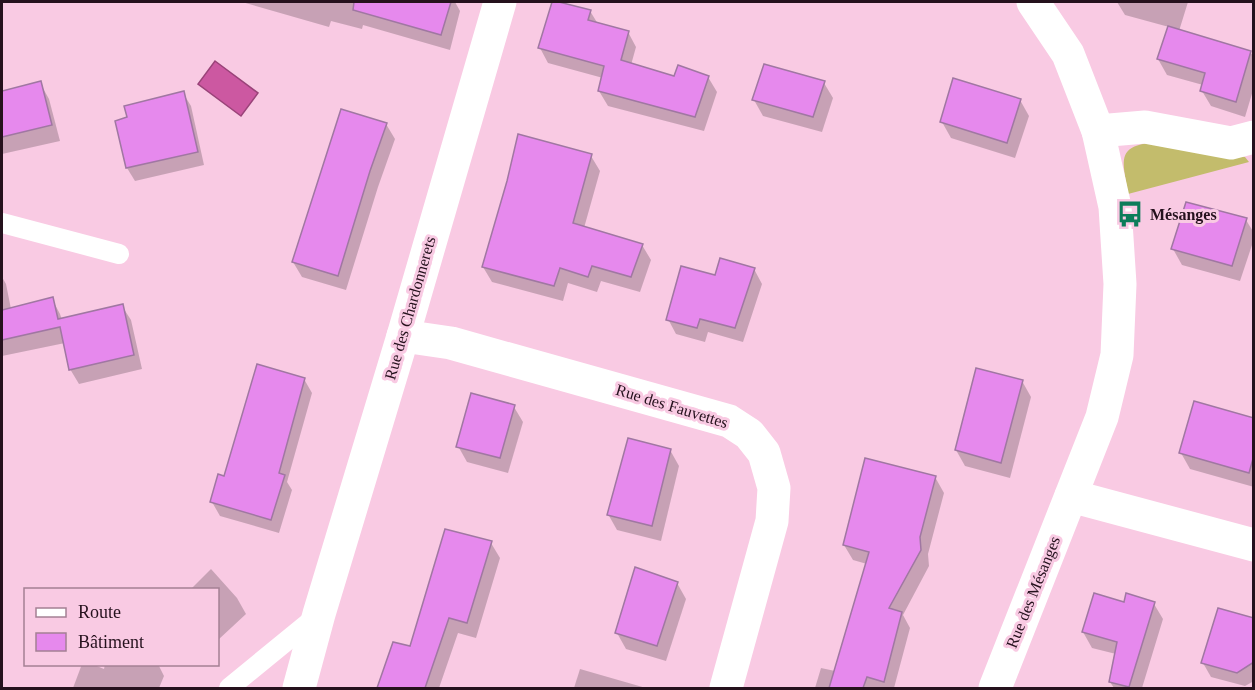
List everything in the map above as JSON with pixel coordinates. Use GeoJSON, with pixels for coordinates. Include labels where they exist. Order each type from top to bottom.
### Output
{"type":"FeatureCollection","features":[{"type":"Feature","properties":{"kind":"street","name":"Rue des Chardonnerets"},"geometry":{"type":"LineString","coordinates":[[299,688],[500,2]]}},
{"type":"Feature","properties":{"kind":"street","name":"Rue des Mésanges"},"geometry":{"type":"LineString","coordinates":[[994,688],[1102,417],[1117,355],[1120,284],[1115,207],[1098,131],[1068,54],[1033,2]]}},
{"type":"Feature","properties":{"kind":"street"},"geometry":{"type":"LineString","coordinates":[[1098,131],[1145,127],[1231,143],[1254,137]]}},
{"type":"Feature","properties":{"kind":"street","name":"Rue des Fauvettes"},"geometry":{"type":"LineString","coordinates":[[403,336],[451,343],[729,421],[749,434],[764,453],[774,488],[772,521],[726,688]]}},
{"type":"Feature","properties":{"kind":"street"},"geometry":{"type":"LineString","coordinates":[[1071,496],[1254,545]]}},
{"type":"Feature","properties":{"kind":"lane"},"geometry":{"type":"LineString","coordinates":[[2,223],[119,254]]}},
{"type":"Feature","properties":{"kind":"lane"},"geometry":{"type":"LineString","coordinates":[[229,688],[319,614]]}},
{"type":"Feature","properties":{"kind":"shaded area"},"geometry":{"type":"Polygon","coordinates":[[[215,61],[258,93],[241,116],[198,84],[215,61]]]}},
{"type":"Feature","properties":{"kind":"shaded area"},"geometry":{"type":"Polygon","coordinates":[[[1151,143],[1237,155],[1245,157],[1249,162],[1128,194],[1124,167],[1126,153],[1131,148],[1151,143]]]}},
{"type":"Feature","properties":{"kind":"building"},"geometry":{"type":"Polygon","coordinates":[[[354,2],[451,2],[441,35],[353,10],[354,2]]]}},
{"type":"Feature","properties":{"kind":"building"},"geometry":{"type":"Polygon","coordinates":[[[552,2],[591,10],[588,20],[629,31],[621,60],[674,76],[678,65],[709,76],[695,117],[598,91],[604,66],[538,48],[552,2]]]}},
{"type":"Feature","properties":{"kind":"building"},"geometry":{"type":"Polygon","coordinates":[[[1168,26],[1251,51],[1236,102],[1200,91],[1205,73],[1157,59],[1168,26]]]}},
{"type":"Feature","properties":{"kind":"building"},"geometry":{"type":"Polygon","coordinates":[[[764,64],[825,81],[813,117],[752,100],[764,64]]]}},
{"type":"Feature","properties":{"kind":"building"},"geometry":{"type":"Polygon","coordinates":[[[953,78],[1021,99],[1007,143],[940,122],[953,78]]]}},
{"type":"Feature","properties":{"kind":"building"},"geometry":{"type":"Polygon","coordinates":[[[41,81],[52,125],[2,137],[2,91],[41,81]]]}},
{"type":"Feature","properties":{"kind":"building"},"geometry":{"type":"Polygon","coordinates":[[[184,91],[198,152],[126,168],[115,121],[127,117],[124,106],[184,91]]]}},
{"type":"Feature","properties":{"kind":"building"},"geometry":{"type":"Polygon","coordinates":[[[341,109],[387,123],[338,276],[292,262],[341,109]]]}},
{"type":"Feature","properties":{"kind":"building"},"geometry":{"type":"Polygon","coordinates":[[[518,134],[592,154],[573,223],[643,244],[631,277],[592,266],[588,277],[560,268],[554,286],[482,267],[518,134]]]}},
{"type":"Feature","properties":{"kind":"building"},"geometry":{"type":"Polygon","coordinates":[[[1186,202],[1247,218],[1232,266],[1171,249],[1186,202]]]}},
{"type":"Feature","properties":{"kind":"building"},"geometry":{"type":"Polygon","coordinates":[[[720,258],[755,268],[735,328],[700,319],[697,328],[666,320],[681,266],[715,275],[720,258]]]}},
{"type":"Feature","properties":{"kind":"building"},"geometry":{"type":"Polygon","coordinates":[[[53,297],[58,319],[123,304],[134,355],[69,370],[60,327],[2,340],[2,310],[53,297]]]}},
{"type":"Feature","properties":{"kind":"building"},"geometry":{"type":"Polygon","coordinates":[[[257,364],[305,378],[279,473],[285,475],[271,520],[210,502],[218,474],[224,476],[257,364]]]}},
{"type":"Feature","properties":{"kind":"building"},"geometry":{"type":"Polygon","coordinates":[[[976,368],[1023,380],[1001,463],[955,450],[976,368]]]}},
{"type":"Feature","properties":{"kind":"building"},"geometry":{"type":"Polygon","coordinates":[[[471,393],[515,405],[500,458],[456,447],[471,393]]]}},
{"type":"Feature","properties":{"kind":"building"},"geometry":{"type":"Polygon","coordinates":[[[1194,401],[1254,418],[1254,455],[1249,473],[1179,453],[1194,401]]]}},
{"type":"Feature","properties":{"kind":"building"},"geometry":{"type":"Polygon","coordinates":[[[628,438],[671,449],[652,526],[607,515],[628,438]]]}},
{"type":"Feature","properties":{"kind":"building"},"geometry":{"type":"Polygon","coordinates":[[[865,458],[936,476],[920,537],[921,550],[889,608],[902,612],[884,682],[867,677],[863,688],[829,688],[869,552],[843,545],[865,458]]]}},
{"type":"Feature","properties":{"kind":"building"},"geometry":{"type":"Polygon","coordinates":[[[445,529],[492,541],[467,623],[449,618],[425,688],[377,688],[393,642],[410,646],[445,529]]]}},
{"type":"Feature","properties":{"kind":"building"},"geometry":{"type":"Polygon","coordinates":[[[635,567],[678,582],[657,646],[615,633],[635,567]]]}},
{"type":"Feature","properties":{"kind":"building"},"geometry":{"type":"Polygon","coordinates":[[[1094,593],[1124,602],[1126,593],[1155,602],[1129,687],[1109,682],[1117,642],[1082,632],[1094,593]]]}},
{"type":"Feature","properties":{"kind":"building"},"geometry":{"type":"Polygon","coordinates":[[[1218,608],[1254,618],[1254,662],[1237,673],[1201,663],[1218,608]]]}},
{"type":"Feature","properties":{"kind":"place","name":"Mésanges"},"geometry":{"type":"Point","coordinates":[1130,214]}}]}
